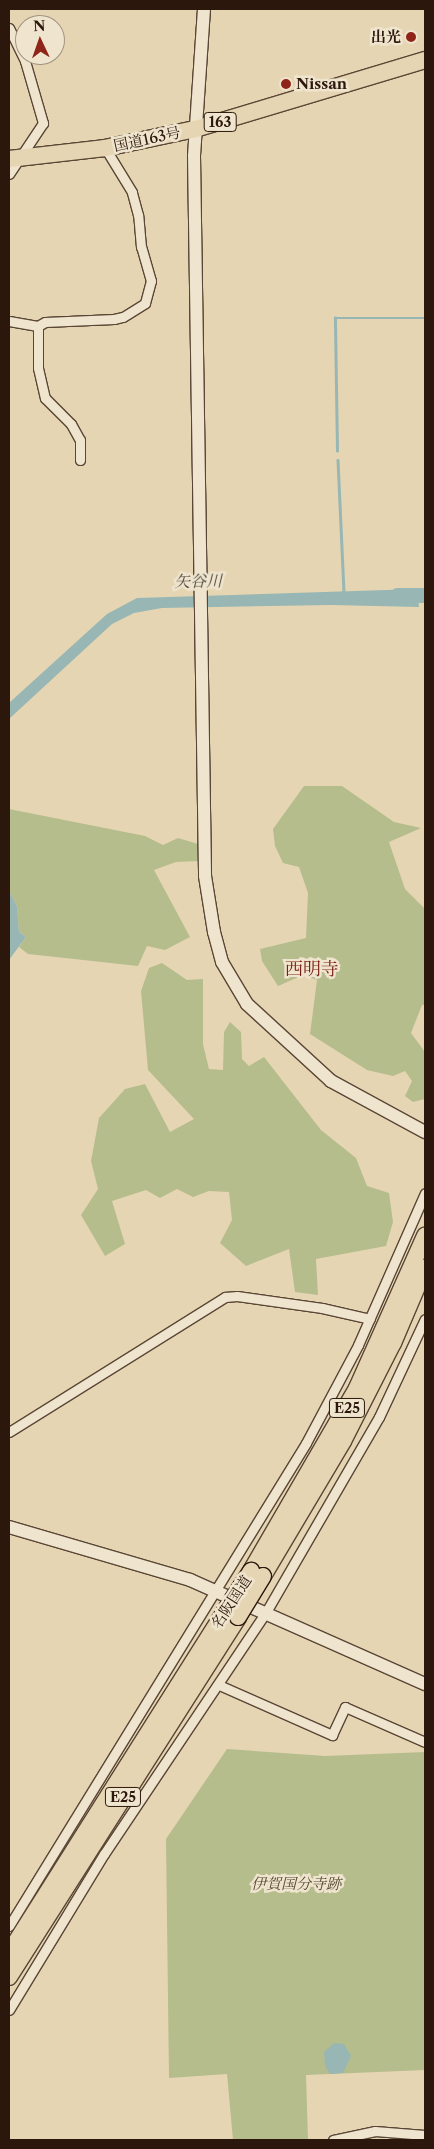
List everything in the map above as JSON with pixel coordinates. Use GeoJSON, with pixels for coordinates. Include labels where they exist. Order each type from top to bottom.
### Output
{"type":"FeatureCollection","features":[{"type":"Feature","properties":{"kind":"highway","name":"国道163号"},"geometry":{"type":"LineString","coordinates":[[15,159],[105,148],[195,129],[425,60]]}},
{"type":"Feature","properties":{"kind":"highway","name":"名阪国道"},"geometry":{"type":"LineString","coordinates":[[257,1574],[357,1388],[425,1236]]}},
{"type":"Feature","properties":{"kind":"highway","name":"名阪国道"},"geometry":{"type":"LineString","coordinates":[[9,1977],[232,1614],[343,1441],[393,1343],[425,1268]]}},
{"type":"Feature","properties":{"kind":"highway","name":"名阪国道"},"geometry":{"type":"LineString","coordinates":[[9,1953],[232,1614]]}},
{"type":"Feature","properties":{"kind":"street"},"geometry":{"type":"LineString","coordinates":[[204,9],[195,129],[200,589],[206,876],[222,962],[247,1004],[331,1081],[425,1132]]}},
{"type":"Feature","properties":{"kind":"street"},"geometry":{"type":"LineString","coordinates":[[9,28],[28,69],[43,123],[15,159],[9,174]]}},
{"type":"Feature","properties":{"kind":"street"},"geometry":{"type":"LineString","coordinates":[[9,321],[38,326],[45,322],[123,317],[145,303],[150,293],[152,281],[141,247],[132,192],[105,148]]}},
{"type":"Feature","properties":{"kind":"street"},"geometry":{"type":"LineString","coordinates":[[38,326],[38,368],[45,398],[71,424],[80,440],[80,460]]}},
{"type":"Feature","properties":{"kind":"street"},"geometry":{"type":"LineString","coordinates":[[9,1926],[306,1442],[405,1253],[425,1193]]}},
{"type":"Feature","properties":{"kind":"street"},"geometry":{"type":"LineString","coordinates":[[9,1432],[225,1297],[236,1296],[322,1308],[370,1319]]}},
{"type":"Feature","properties":{"kind":"street"},"geometry":{"type":"LineString","coordinates":[[9,2010],[104,1854],[219,1685],[266,1612],[380,1417],[425,1319]]}},
{"type":"Feature","properties":{"kind":"street"},"geometry":{"type":"LineString","coordinates":[[9,1528],[214,1591],[266,1612],[425,1684]]}},
{"type":"Feature","properties":{"kind":"street"},"geometry":{"type":"LineString","coordinates":[[219,1685],[332,1735],[345,1707],[425,1742]]}},
{"type":"Feature","properties":{"kind":"street"},"geometry":{"type":"LineString","coordinates":[[333,2140],[375,2131],[425,2135]]}},
{"type":"Feature","properties":{"kind":"green space"},"geometry":{"type":"Polygon","coordinates":[[[304,786],[342,786],[394,822],[421,828],[389,842],[405,889],[425,909],[425,1005],[422,1005],[411,1033],[425,1052],[425,1099],[413,1102],[405,1096],[412,1081],[405,1071],[393,1076],[367,1070],[310,1034],[317,980],[303,975],[278,986],[262,961],[260,949],[306,938],[308,893],[299,867],[283,863],[275,846],[273,829],[304,786]]]}},
{"type":"Feature","properties":{"kind":"green space"},"geometry":{"type":"Polygon","coordinates":[[[9,809],[145,836],[163,845],[178,838],[198,844],[199,861],[176,862],[154,870],[190,937],[165,950],[147,946],[138,966],[28,954],[19,947],[26,937],[19,932],[17,906],[9,891],[9,809]]]}},
{"type":"Feature","properties":{"kind":"green space"},"geometry":{"type":"Polygon","coordinates":[[[162,963],[187,980],[203,979],[203,1044],[209,1069],[223,1070],[224,1032],[230,1022],[241,1032],[242,1059],[249,1066],[264,1057],[321,1130],[356,1158],[367,1186],[389,1193],[393,1222],[386,1246],[316,1259],[318,1295],[295,1292],[289,1249],[246,1266],[220,1243],[232,1220],[229,1192],[209,1191],[193,1197],[177,1189],[160,1198],[146,1190],[112,1201],[125,1244],[105,1256],[81,1215],[98,1189],[91,1161],[99,1118],[125,1089],[145,1084],[170,1132],[194,1119],[148,1070],[141,991],[149,968],[162,963]]]}},
{"type":"Feature","properties":{"kind":"green space","name":"伊賀国分寺跡"},"geometry":{"type":"Polygon","coordinates":[[[227,1749],[325,1756],[425,1752],[425,2070],[306,2075],[308,2140],[233,2140],[227,2074],[169,2078],[166,1839],[227,1749]]]}},
{"type":"Feature","properties":{"kind":"water"},"geometry":{"type":"Polygon","coordinates":[[[417,589],[419,607],[331,605],[162,608],[134,613],[112,624],[9,719],[9,703],[107,614],[137,598],[417,589]]]}},
{"type":"Feature","properties":{"kind":"water"},"geometry":{"type":"Polygon","coordinates":[[[9,891],[17,906],[19,932],[26,937],[9,960],[9,891]]]}},
{"type":"Feature","properties":{"kind":"water"},"geometry":{"type":"Polygon","coordinates":[[[334,2043],[344,2044],[351,2056],[343,2073],[330,2074],[325,2066],[324,2052],[334,2043]]]}},
{"type":"Feature","properties":{"kind":"waterway"},"geometry":{"type":"LineString","coordinates":[[337,451],[335,318],[425,318]]}},
{"type":"Feature","properties":{"kind":"waterway"},"geometry":{"type":"LineString","coordinates":[[338,460],[344,593]]}},
{"type":"Feature","properties":{"kind":"waterway","name":"矢谷川"},"geometry":{"type":"LineString","coordinates":[[397,595],[425,595]]}},
{"type":"Feature","properties":{"kind":"place","name":"出光"},"geometry":{"type":"Point","coordinates":[411,37]}},
{"type":"Feature","properties":{"kind":"place","name":"Nissan"},"geometry":{"type":"Point","coordinates":[286,84]}},
{"type":"Feature","properties":{"kind":"district","name":"西明寺"},"geometry":{"type":"Point","coordinates":[312,969]}}]}
